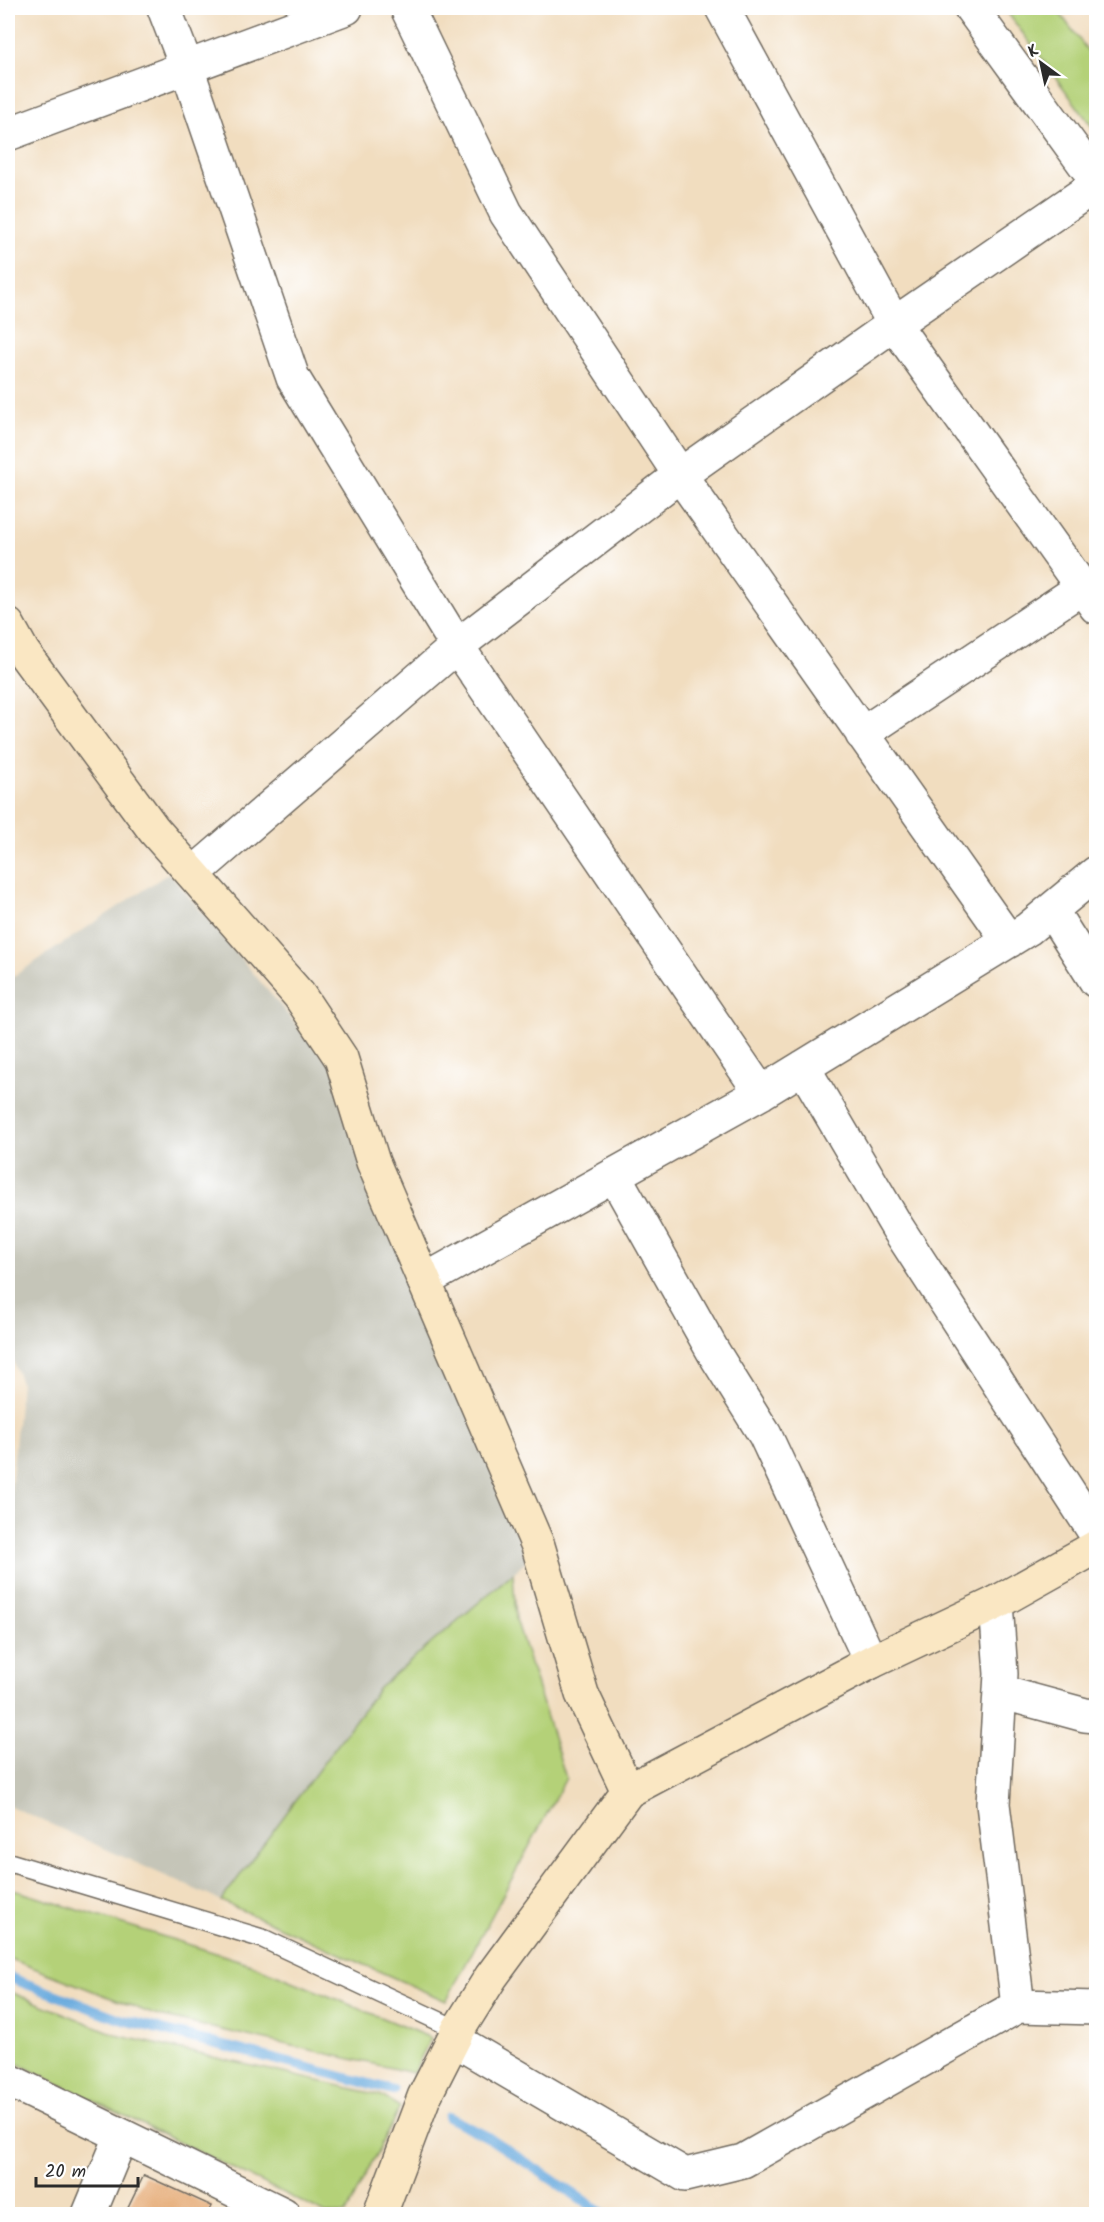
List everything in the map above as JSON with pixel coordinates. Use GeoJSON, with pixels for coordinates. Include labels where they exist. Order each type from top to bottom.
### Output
{"type":"FeatureCollection","features":[{"type":"Feature","properties":{"kind":"street"},"geometry":{"type":"LineString","coordinates":[[164,8],[187,68],[293,378],[457,646],[761,1093]]}},
{"type":"Feature","properties":{"kind":"street"},"geometry":{"type":"LineString","coordinates":[[8,134],[346,8]]}},
{"type":"Feature","properties":{"kind":"street"},"geometry":{"type":"LineString","coordinates":[[407,8],[506,213],[680,475],[1009,941]]}},
{"type":"Feature","properties":{"kind":"street"},"geometry":{"type":"LineString","coordinates":[[722,8],[894,324],[1090,597],[862,734]]}},
{"type":"Feature","properties":{"kind":"street"},"geometry":{"type":"LineString","coordinates":[[971,8],[1096,180]]}},
{"type":"Feature","properties":{"kind":"street"},"geometry":{"type":"LineString","coordinates":[[193,874],[457,646],[680,475],[1096,185]]}},
{"type":"Feature","properties":{"kind":"street"},"geometry":{"type":"LineString","coordinates":[[8,625],[23,652],[154,830],[299,995],[341,1058],[374,1162],[538,1546],[582,1694],[628,1791]]}},
{"type":"Feature","properties":{"kind":"street"},"geometry":{"type":"LineString","coordinates":[[424,1281],[761,1093],[1028,929],[1096,873]]}},
{"type":"Feature","properties":{"kind":"street"},"geometry":{"type":"LineString","coordinates":[[1051,910],[1096,981]]}},
{"type":"Feature","properties":{"kind":"street"},"geometry":{"type":"LineString","coordinates":[[803,1067],[897,1227],[1096,1534]]}},
{"type":"Feature","properties":{"kind":"street"},"geometry":{"type":"LineString","coordinates":[[614,1175],[714,1353],[765,1435],[871,1662]]}},
{"type":"Feature","properties":{"kind":"street"},"geometry":{"type":"LineString","coordinates":[[380,2214],[424,2097],[458,2030],[491,1977],[628,1791],[871,1662],[996,1603],[1096,1547]]}},
{"type":"Feature","properties":{"kind":"street"},"geometry":{"type":"LineString","coordinates":[[996,1603],[1001,1674],[993,1804],[1018,2006]]}},
{"type":"Feature","properties":{"kind":"street"},"geometry":{"type":"LineString","coordinates":[[1000,1692],[1096,1716]]}},
{"type":"Feature","properties":{"kind":"street"},"geometry":{"type":"LineString","coordinates":[[458,2030],[458,2042],[685,2175],[743,2161],[1018,2006],[1096,2008]]}},
{"type":"Feature","properties":{"kind":"street"},"geometry":{"type":"LineString","coordinates":[[8,2080],[284,2214]]}},
{"type":"Feature","properties":{"kind":"street"},"geometry":{"type":"LineString","coordinates":[[89,2214],[122,2137]]}},
{"type":"Feature","properties":{"kind":"lane"},"geometry":{"type":"LineString","coordinates":[[8,1862],[264,1939],[458,2030]]}},
{"type":"Feature","properties":{"kind":"shaded area"},"geometry":{"type":"Polygon","coordinates":[[[169,873],[347,1085],[527,1561],[379,1688],[221,1901],[8,1805],[8,1520],[21,1383],[8,1347],[8,980],[169,873]]]}},
{"type":"Feature","properties":{"kind":"green space"},"geometry":{"type":"Polygon","coordinates":[[[1004,8],[1056,8],[1096,62],[1096,132],[1004,8]]]}},
{"type":"Feature","properties":{"kind":"green space"},"geometry":{"type":"Polygon","coordinates":[[[513,1573],[516,1619],[566,1778],[446,2001],[221,1901],[379,1688],[513,1573]]]}},
{"type":"Feature","properties":{"kind":"green space"},"geometry":{"type":"Polygon","coordinates":[[[8,1888],[251,1964],[431,2038],[413,2073],[155,2015],[8,1958],[8,1888]]]}},
{"type":"Feature","properties":{"kind":"green space"},"geometry":{"type":"Polygon","coordinates":[[[8,1991],[120,2036],[380,2095],[400,2107],[346,2214],[326,2214],[8,2059],[8,1991]]]}},
{"type":"Feature","properties":{"kind":"building"},"geometry":{"type":"Polygon","coordinates":[[[144,2175],[212,2206],[208,2214],[125,2214],[144,2175]]]}},
{"type":"Feature","properties":{"kind":"waterway"},"geometry":{"type":"LineString","coordinates":[[8,1977],[120,2019],[393,2090]]}},
{"type":"Feature","properties":{"kind":"waterway"},"geometry":{"type":"LineString","coordinates":[[448,2117],[486,2136],[604,2214]]}}]}
